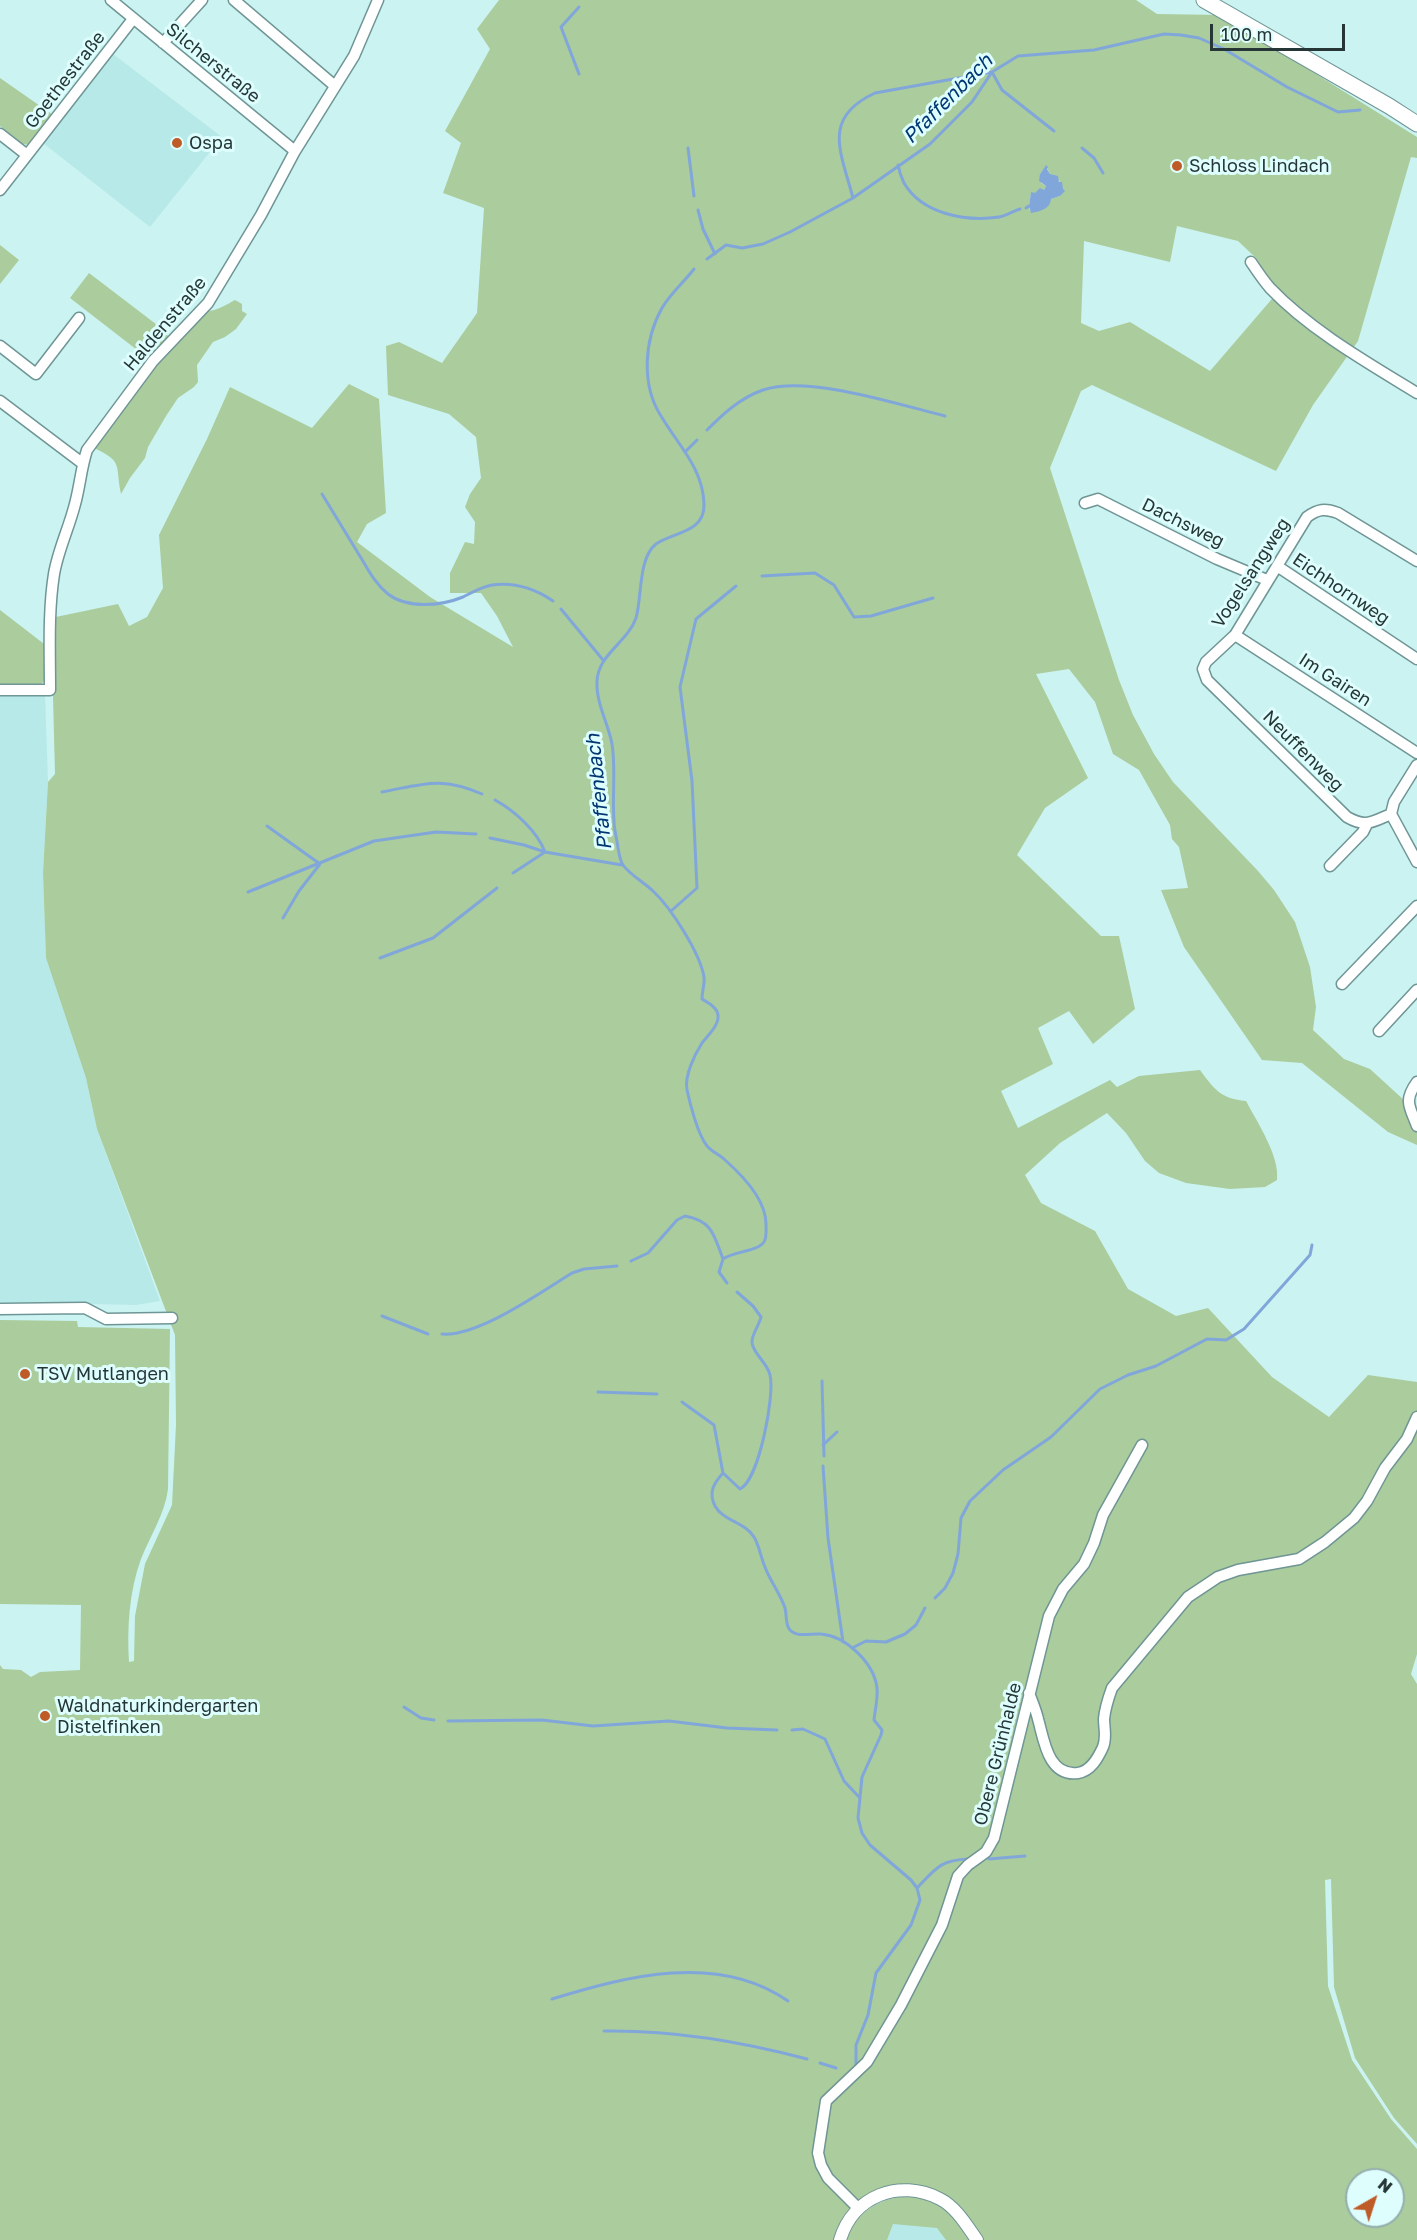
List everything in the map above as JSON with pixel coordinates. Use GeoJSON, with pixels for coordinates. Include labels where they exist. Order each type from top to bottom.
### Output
{"type":"FeatureCollection","features":[{"type":"Feature","properties":{"kind":"main road"},"geometry":{"type":"LineString","coordinates":[[1204,0],[1417,124]]}},
{"type":"Feature","properties":{"kind":"street","name":"Silcherstraße"},"geometry":{"type":"LineString","coordinates":[[111,0],[295,151]]}},
{"type":"Feature","properties":{"kind":"street"},"geometry":{"type":"LineString","coordinates":[[163,43],[202,0]]}},
{"type":"Feature","properties":{"kind":"street"},"geometry":{"type":"LineString","coordinates":[[234,0],[335,86]]}},
{"type":"Feature","properties":{"kind":"street","name":"Haldenstraße"},"geometry":{"type":"LineString","coordinates":[[0,690],[50,690],[51,603],[54,574],[60,546],[75,504],[82,464],[87,450],[153,361],[208,303],[261,215],[295,151],[354,56],[378,0]]}},
{"type":"Feature","properties":{"kind":"street","name":"Goethestraße"},"geometry":{"type":"LineString","coordinates":[[0,190],[134,19]]}},
{"type":"Feature","properties":{"kind":"street"},"geometry":{"type":"LineString","coordinates":[[0,134],[27,155]]}},
{"type":"Feature","properties":{"kind":"street"},"geometry":{"type":"LineString","coordinates":[[1251,262],[1270,288],[1319,330],[1417,393]]}},
{"type":"Feature","properties":{"kind":"street"},"geometry":{"type":"LineString","coordinates":[[0,346],[36,374],[79,318]]}},
{"type":"Feature","properties":{"kind":"street"},"geometry":{"type":"LineString","coordinates":[[0,401],[82,464]]}},
{"type":"Feature","properties":{"kind":"street","name":"Dachsweg"},"geometry":{"type":"LineString","coordinates":[[1085,503],[1098,499],[1217,559],[1267,580]]}},
{"type":"Feature","properties":{"kind":"street","name":"Vogelsangweg"},"geometry":{"type":"LineString","coordinates":[[1203,674],[1206,662],[1235,635],[1307,517],[1326,509],[1338,513],[1417,561]]}},
{"type":"Feature","properties":{"kind":"street","name":"Eichhornweg"},"geometry":{"type":"LineString","coordinates":[[1277,566],[1417,659]]}},
{"type":"Feature","properties":{"kind":"street","name":"Im Gairen"},"geometry":{"type":"LineString","coordinates":[[1235,635],[1417,753]]}},
{"type":"Feature","properties":{"kind":"street","name":"Neuffenweg"},"geometry":{"type":"LineString","coordinates":[[1203,674],[1330,802],[1347,817],[1358,823],[1367,824]]}},
{"type":"Feature","properties":{"kind":"street"},"geometry":{"type":"LineString","coordinates":[[1417,765],[1394,802],[1391,814],[1417,862]]}},
{"type":"Feature","properties":{"kind":"street"},"geometry":{"type":"LineString","coordinates":[[1330,866],[1363,832],[1367,824],[1391,814]]}},
{"type":"Feature","properties":{"kind":"street"},"geometry":{"type":"LineString","coordinates":[[1341,984],[1417,906]]}},
{"type":"Feature","properties":{"kind":"street"},"geometry":{"type":"LineString","coordinates":[[1379,1031],[1417,990]]}},
{"type":"Feature","properties":{"kind":"street"},"geometry":{"type":"LineString","coordinates":[[1417,1082],[1409,1092],[1407,1101],[1417,1126]]}},
{"type":"Feature","properties":{"kind":"street"},"geometry":{"type":"LineString","coordinates":[[0,1309],[85,1308],[106,1319],[172,1318]]}},
{"type":"Feature","properties":{"kind":"street"},"geometry":{"type":"LineString","coordinates":[[1029,1692],[1042,1739],[1055,1766],[1068,1773],[1085,1772],[1094,1764],[1103,1746],[1106,1736],[1104,1723],[1106,1703],[1112,1688],[1188,1597],[1218,1576],[1299,1559],[1325,1542],[1354,1518],[1385,1468],[1407,1439],[1417,1417]]}},
{"type":"Feature","properties":{"kind":"street","name":"Obere Grünhalde"},"geometry":{"type":"LineString","coordinates":[[858,2208],[828,2178],[821,2165],[818,2153],[826,2101],[867,2062],[901,2005],[942,1925],[958,1876],[968,1865],[986,1852],[994,1838],[1049,1616],[1063,1589],[1084,1564],[1103,1515],[1142,1445]]}},
{"type":"Feature","properties":{"kind":"street"},"geometry":{"type":"LineString","coordinates":[[840,2240],[843,2230],[858,2208],[884,2193],[904,2190],[916,2191],[941,2200],[950,2207],[977,2240]]}},
{"type":"Feature","properties":{"kind":"shaded area"},"geometry":{"type":"Polygon","coordinates":[[[113,54],[222,137],[150,227],[43,143],[113,54]]]}},
{"type":"Feature","properties":{"kind":"shaded area"},"geometry":{"type":"Polygon","coordinates":[[[0,694],[45,695],[48,782],[43,873],[46,958],[86,1078],[97,1129],[160,1301],[136,1305],[0,1302],[0,694]]]}},
{"type":"Feature","properties":{"kind":"shaded area"},"geometry":{"type":"Polygon","coordinates":[[[878,2202],[972,2240],[846,2240],[860,2217],[878,2202]]]}},
{"type":"Feature","properties":{"kind":"green space"},"geometry":{"type":"Polygon","coordinates":[[[499,0],[1136,0],[1157,14],[1221,15],[1417,137],[1417,158],[1411,157],[1358,341],[1313,405],[1276,471],[1092,385],[1081,391],[1050,468],[1119,680],[1133,715],[1154,754],[1173,782],[1274,890],[1295,922],[1310,967],[1316,1007],[1313,1030],[1344,1059],[1370,1069],[1417,1112],[1417,1145],[1388,1132],[1302,1063],[1262,1060],[1184,947],[1161,890],[1188,888],[1179,847],[1172,839],[1170,825],[1139,770],[1113,754],[1095,702],[1069,669],[1036,674],[1088,778],[1045,808],[1017,855],[1101,936],[1119,936],[1135,1009],[1093,1044],[1069,1011],[1038,1028],[1053,1064],[1001,1091],[1018,1128],[1110,1080],[1117,1087],[1139,1076],[1200,1070],[1219,1092],[1230,1098],[1246,1101],[1267,1139],[1275,1160],[1277,1180],[1265,1187],[1230,1189],[1186,1183],[1159,1173],[1145,1161],[1126,1133],[1107,1113],[1060,1143],[1025,1175],[1041,1203],[1095,1231],[1128,1289],[1176,1316],[1208,1308],[1272,1377],[1329,1417],[1368,1375],[1417,1382],[1417,1654],[1411,1674],[1417,1684],[1417,2144],[1394,2118],[1355,2058],[1334,1987],[1331,1879],[1325,1880],[1328,1986],[1352,2060],[1391,2119],[1417,2149],[1417,2240],[982,2240],[935,2193],[860,2201],[843,2218],[834,2240],[0,2240],[0,1665],[3,1669],[21,1670],[31,1677],[40,1672],[80,1670],[81,1605],[0,1604],[0,1320],[77,1321],[78,1327],[170,1329],[168,1489],[164,1507],[141,1559],[131,1597],[129,1662],[134,1661],[135,1616],[145,1564],[172,1505],[176,1425],[175,1335],[97,1129],[86,1078],[46,958],[43,873],[48,782],[55,774],[51,618],[118,604],[129,626],[147,617],[163,588],[159,535],[230,387],[312,428],[349,384],[379,399],[386,513],[367,524],[357,542],[430,597],[513,647],[497,616],[481,593],[450,593],[450,573],[465,542],[474,544],[475,522],[465,507],[470,494],[481,478],[476,437],[449,414],[388,395],[386,346],[399,342],[442,363],[477,313],[484,208],[443,193],[461,143],[445,131],[490,49],[477,29],[499,0]],[[1046,166],[1040,174],[1041,183],[1046,186],[1044,190],[1035,194],[1031,193],[1030,211],[1060,196],[1062,189],[1060,183],[1050,174],[1046,166]],[[1177,226],[1170,262],[1084,241],[1081,323],[1099,331],[1130,322],[1210,371],[1277,293],[1256,258],[1238,241],[1177,226]]]}},
{"type":"Feature","properties":{"kind":"green space"},"geometry":{"type":"Polygon","coordinates":[[[0,78],[53,115],[30,145],[23,144],[0,126],[0,78]]]}},
{"type":"Feature","properties":{"kind":"green space"},"geometry":{"type":"Polygon","coordinates":[[[0,245],[19,260],[0,284],[0,245]]]}},
{"type":"Feature","properties":{"kind":"green space"},"geometry":{"type":"Polygon","coordinates":[[[89,273],[165,331],[169,338],[150,360],[70,298],[89,273]]]}},
{"type":"Feature","properties":{"kind":"green space"},"geometry":{"type":"Polygon","coordinates":[[[235,300],[242,304],[242,311],[247,314],[236,329],[213,342],[197,365],[198,382],[178,398],[148,447],[145,458],[121,494],[118,470],[114,461],[94,448],[154,365],[205,311],[217,309],[235,300]]]}},
{"type":"Feature","properties":{"kind":"green space"},"geometry":{"type":"Polygon","coordinates":[[[0,610],[48,647],[47,674],[39,686],[0,686],[0,610]]]}},
{"type":"Feature","properties":{"kind":"green space"},"geometry":{"type":"Polygon","coordinates":[[[908,2196],[939,2204],[952,2215],[972,2240],[946,2240],[937,2228],[893,2224],[887,2240],[846,2240],[850,2230],[862,2214],[870,2208],[887,2200],[908,2196]]]}},
{"type":"Feature","properties":{"kind":"water"},"geometry":{"type":"Polygon","coordinates":[[[1046,165],[1050,174],[1058,176],[1065,191],[1060,196],[1051,199],[1049,205],[1044,209],[1031,213],[1029,206],[1031,192],[1035,193],[1040,188],[1044,190],[1046,186],[1039,181],[1040,174],[1046,165]]]}},
{"type":"Feature","properties":{"kind":"waterway"},"geometry":{"type":"LineString","coordinates":[[579,7],[561,27],[579,74]]}},
{"type":"Feature","properties":{"kind":"waterway","name":"Pfaffenbach"},"geometry":{"type":"LineString","coordinates":[[707,259],[726,245],[742,248],[763,244],[853,198],[930,144],[972,102],[992,72],[1018,56],[1094,50],[1164,34],[1181,35],[1199,38],[1224,49],[1287,87],[1338,112],[1360,110]]}},
{"type":"Feature","properties":{"kind":"waterway"},"geometry":{"type":"LineString","coordinates":[[853,198],[840,151],[841,125],[847,113],[875,93],[992,72],[1002,90],[1054,131]]}},
{"type":"Feature","properties":{"kind":"waterway"},"geometry":{"type":"LineString","coordinates":[[688,148],[694,196]]}},
{"type":"Feature","properties":{"kind":"waterway"},"geometry":{"type":"LineString","coordinates":[[1082,148],[1094,158],[1103,173]]}},
{"type":"Feature","properties":{"kind":"waterway"},"geometry":{"type":"LineString","coordinates":[[898,165],[904,183],[912,194],[933,209],[946,214],[986,218],[1002,216],[1020,209]]}},
{"type":"Feature","properties":{"kind":"waterway"},"geometry":{"type":"LineString","coordinates":[[698,210],[703,229],[715,254]]}},
{"type":"Feature","properties":{"kind":"waterway","name":"Pfaffenbach"},"geometry":{"type":"LineString","coordinates":[[694,269],[662,308],[651,334],[647,362],[650,391],[655,404],[689,457],[699,479],[703,491],[703,514],[694,526],[663,540],[650,550],[643,568],[636,618],[627,634],[602,664],[598,672],[597,690],[612,744],[614,824],[621,861],[661,899],[684,931],[701,967],[704,979],[702,999],[714,1007],[718,1015],[715,1027],[696,1053],[686,1084],[700,1135],[711,1150],[739,1173],[758,1197],[765,1215],[766,1238],[764,1242],[756,1248],[723,1259],[719,1272],[727,1283]]}},
{"type":"Feature","properties":{"kind":"waterway"},"geometry":{"type":"LineString","coordinates":[[707,430],[747,397],[763,390],[782,386],[828,388],[945,416]]}},
{"type":"Feature","properties":{"kind":"waterway"},"geometry":{"type":"LineString","coordinates":[[686,451],[697,440]]}},
{"type":"Feature","properties":{"kind":"waterway"},"geometry":{"type":"LineString","coordinates":[[322,494],[375,580],[383,590],[396,599],[414,604],[435,604],[463,597],[488,586],[509,584],[531,589],[553,601]]}},
{"type":"Feature","properties":{"kind":"waterway"},"geometry":{"type":"LineString","coordinates":[[762,576],[815,573],[834,585],[854,617],[871,616],[933,598]]}},
{"type":"Feature","properties":{"kind":"waterway"},"geometry":{"type":"LineString","coordinates":[[671,911],[697,888],[692,781],[680,687],[696,619],[736,586]]}},
{"type":"Feature","properties":{"kind":"waterway"},"geometry":{"type":"LineString","coordinates":[[561,609],[603,660]]}},
{"type":"Feature","properties":{"kind":"waterway"},"geometry":{"type":"LineString","coordinates":[[382,792],[421,784],[443,783],[468,788],[482,794]]}},
{"type":"Feature","properties":{"kind":"waterway"},"geometry":{"type":"LineString","coordinates":[[495,800],[524,822],[537,837],[545,852],[513,873]]}},
{"type":"Feature","properties":{"kind":"waterway"},"geometry":{"type":"LineString","coordinates":[[267,826],[320,864],[299,891],[283,918]]}},
{"type":"Feature","properties":{"kind":"waterway"},"geometry":{"type":"LineString","coordinates":[[248,892],[374,841],[436,832],[476,834]]}},
{"type":"Feature","properties":{"kind":"waterway"},"geometry":{"type":"LineString","coordinates":[[490,838],[545,852],[622,865]]}},
{"type":"Feature","properties":{"kind":"waterway"},"geometry":{"type":"LineString","coordinates":[[380,958],[433,938],[497,888]]}},
{"type":"Feature","properties":{"kind":"waterway"},"geometry":{"type":"LineString","coordinates":[[631,1261],[648,1253],[677,1220],[685,1216],[694,1218],[707,1226],[723,1259]]}},
{"type":"Feature","properties":{"kind":"waterway"},"geometry":{"type":"LineString","coordinates":[[935,1598],[945,1588],[953,1573],[958,1554],[961,1518],[970,1501],[1003,1470],[1051,1437],[1100,1389],[1128,1375],[1156,1366],[1207,1339],[1226,1340],[1244,1329],[1310,1255],[1312,1245]]}},
{"type":"Feature","properties":{"kind":"waterway"},"geometry":{"type":"LineString","coordinates":[[442,1334],[457,1333],[491,1321],[572,1273],[584,1269],[617,1266]]}},
{"type":"Feature","properties":{"kind":"waterway","name":"Pfaffenbach"},"geometry":{"type":"LineString","coordinates":[[737,1292],[753,1306],[761,1317],[752,1343],[770,1375],[770,1400],[759,1454],[747,1482],[740,1489],[723,1473],[713,1488],[713,1501],[723,1515],[745,1528],[754,1537],[767,1572],[783,1603],[790,1630],[797,1634],[821,1634],[840,1640],[857,1652],[870,1669],[877,1688],[874,1720],[882,1730],[862,1777],[858,1818],[862,1833],[870,1845],[911,1880],[917,1888],[920,1900],[911,1925],[876,1973],[868,2015],[856,2045],[856,2066]]}},
{"type":"Feature","properties":{"kind":"waterway"},"geometry":{"type":"LineString","coordinates":[[382,1316],[428,1334]]}},
{"type":"Feature","properties":{"kind":"waterway"},"geometry":{"type":"LineString","coordinates":[[822,1381],[824,1456]]}},
{"type":"Feature","properties":{"kind":"waterway"},"geometry":{"type":"LineString","coordinates":[[598,1392],[657,1394]]}},
{"type":"Feature","properties":{"kind":"waterway"},"geometry":{"type":"LineString","coordinates":[[682,1402],[714,1425],[723,1473]]}},
{"type":"Feature","properties":{"kind":"waterway"},"geometry":{"type":"LineString","coordinates":[[823,1445],[837,1432]]}},
{"type":"Feature","properties":{"kind":"waterway"},"geometry":{"type":"LineString","coordinates":[[823,1466],[828,1538],[843,1642]]}},
{"type":"Feature","properties":{"kind":"waterway"},"geometry":{"type":"LineString","coordinates":[[852,1648],[866,1641],[886,1642],[905,1634],[916,1625],[925,1608]]}},
{"type":"Feature","properties":{"kind":"waterway"},"geometry":{"type":"LineString","coordinates":[[404,1707],[421,1718],[434,1720]]}},
{"type":"Feature","properties":{"kind":"waterway"},"geometry":{"type":"LineString","coordinates":[[448,1721],[542,1720],[593,1726],[669,1721],[727,1728],[777,1730]]}},
{"type":"Feature","properties":{"kind":"waterway"},"geometry":{"type":"LineString","coordinates":[[792,1730],[803,1729],[825,1739],[844,1781],[859,1797]]}},
{"type":"Feature","properties":{"kind":"waterway"},"geometry":{"type":"LineString","coordinates":[[989,1859],[1025,1856]]}},
{"type":"Feature","properties":{"kind":"waterway"},"geometry":{"type":"LineString","coordinates":[[918,1887],[945,1863],[968,1859]]}},
{"type":"Feature","properties":{"kind":"waterway"},"geometry":{"type":"LineString","coordinates":[[552,1999],[641,1977],[672,1973],[702,1973],[732,1977],[761,1986],[788,2001]]}},
{"type":"Feature","properties":{"kind":"waterway"},"geometry":{"type":"LineString","coordinates":[[604,2031],[655,2032],[706,2038],[807,2059]]}},
{"type":"Feature","properties":{"kind":"waterway"},"geometry":{"type":"LineString","coordinates":[[820,2063],[836,2068]]}},
{"type":"Feature","properties":{"kind":"place","name":"Ospa"},"geometry":{"type":"Point","coordinates":[177,143]}},
{"type":"Feature","properties":{"kind":"place","name":"Schloss Lindach"},"geometry":{"type":"Point","coordinates":[1177,166]}},
{"type":"Feature","properties":{"kind":"place","name":"TSV Mutlangen"},"geometry":{"type":"Point","coordinates":[25,1374]}},
{"type":"Feature","properties":{"kind":"place","name":"Waldnaturkindergarten Distelfinken"},"geometry":{"type":"Point","coordinates":[45,1716]}}]}
